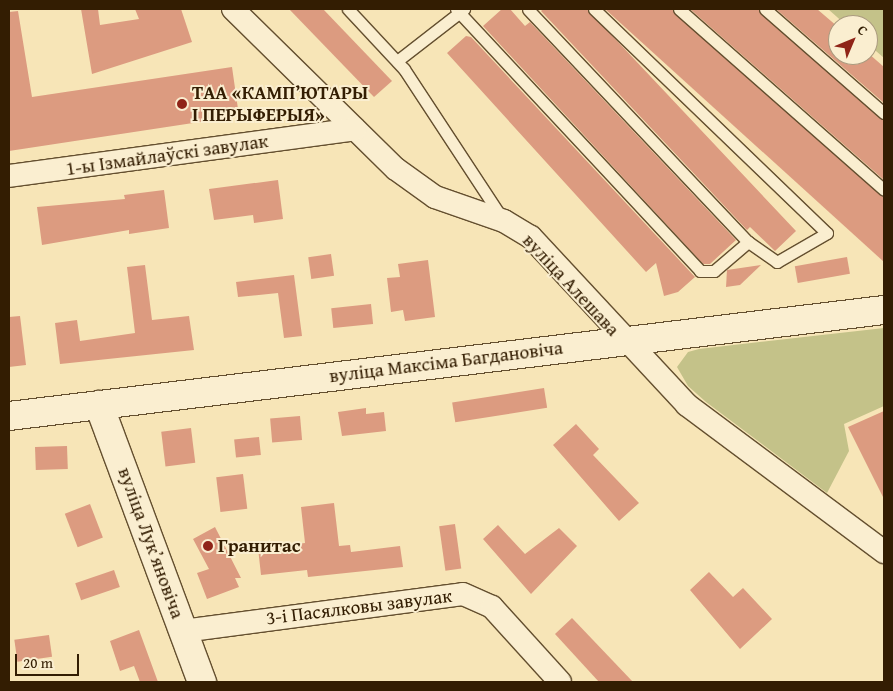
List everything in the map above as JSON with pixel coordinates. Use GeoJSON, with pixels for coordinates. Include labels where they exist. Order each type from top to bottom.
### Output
{"type":"FeatureCollection","features":[{"type":"Feature","properties":{"kind":"main road","name":"вуліца Максіма Багдановіча"},"geometry":{"type":"LineString","coordinates":[[9,416],[884,310]]}},
{"type":"Feature","properties":{"kind":"main road","name":"вуліца Лукʼяновіча"},"geometry":{"type":"LineString","coordinates":[[99,405],[202,682]]}},
{"type":"Feature","properties":{"kind":"street","name":"вуліца Алешава"},"geometry":{"type":"LineString","coordinates":[[233,9],[355,130],[425,192],[504,221],[541,246],[623,341],[687,405],[884,552]]}},
{"type":"Feature","properties":{"kind":"street","name":"1-ы Ізмайлаўскі завулак"},"geometry":{"type":"LineString","coordinates":[[9,176],[355,130]]}},
{"type":"Feature","properties":{"kind":"street","name":"3-і Пасялковы завулак"},"geometry":{"type":"LineString","coordinates":[[183,631],[464,594],[492,607],[560,682]]}},
{"type":"Feature","properties":{"kind":"lane"},"geometry":{"type":"LineString","coordinates":[[348,9],[397,61],[504,221]]}},
{"type":"Feature","properties":{"kind":"lane"},"geometry":{"type":"LineString","coordinates":[[528,9],[748,242],[777,262],[827,233],[594,9]]}},
{"type":"Feature","properties":{"kind":"lane"},"geometry":{"type":"LineString","coordinates":[[679,9],[884,190]]}},
{"type":"Feature","properties":{"kind":"lane"},"geometry":{"type":"LineString","coordinates":[[765,9],[884,113]]}},
{"type":"Feature","properties":{"kind":"lane"},"geometry":{"type":"LineString","coordinates":[[397,61],[460,10],[700,271],[714,271],[748,242]]}},
{"type":"Feature","properties":{"kind":"shaded area"},"geometry":{"type":"Polygon","coordinates":[[[828,9],[884,9],[884,58],[878,53],[878,15],[835,15],[828,9]]]}},
{"type":"Feature","properties":{"kind":"shaded area"},"geometry":{"type":"Polygon","coordinates":[[[884,328],[884,406],[844,424],[849,451],[827,493],[706,402],[688,386],[677,367],[688,352],[699,349],[884,328]]]}},
{"type":"Feature","properties":{"kind":"building"},"geometry":{"type":"Polygon","coordinates":[[[81,9],[98,9],[100,25],[139,19],[135,9],[181,9],[192,42],[92,74],[81,9]]]}},
{"type":"Feature","properties":{"kind":"building"},"geometry":{"type":"Polygon","coordinates":[[[289,9],[323,9],[392,81],[374,97],[289,9]]]}},
{"type":"Feature","properties":{"kind":"building"},"geometry":{"type":"Polygon","coordinates":[[[502,9],[510,9],[525,26],[530,22],[736,240],[710,264],[703,264],[483,26],[502,9]]]}},
{"type":"Feature","properties":{"kind":"building"},"geometry":{"type":"Polygon","coordinates":[[[543,9],[587,9],[796,231],[775,251],[750,227],[747,230],[541,11],[543,9]]]}},
{"type":"Feature","properties":{"kind":"building"},"geometry":{"type":"Polygon","coordinates":[[[605,9],[672,9],[884,197],[884,262],[605,9]]]}},
{"type":"Feature","properties":{"kind":"building"},"geometry":{"type":"Polygon","coordinates":[[[690,9],[758,9],[884,120],[884,180],[690,9]]]}},
{"type":"Feature","properties":{"kind":"building"},"geometry":{"type":"Polygon","coordinates":[[[776,9],[817,9],[828,18],[828,54],[776,9]]]}},
{"type":"Feature","properties":{"kind":"building"},"geometry":{"type":"Polygon","coordinates":[[[18,11],[32,97],[232,67],[239,116],[9,151],[9,12],[18,11]]]}},
{"type":"Feature","properties":{"kind":"building"},"geometry":{"type":"Polygon","coordinates":[[[466,36],[471,37],[695,277],[678,292],[664,296],[656,263],[646,272],[447,53],[466,36]]]}},
{"type":"Feature","properties":{"kind":"building"},"geometry":{"type":"Polygon","coordinates":[[[878,62],[884,67],[884,103],[840,65],[878,65],[878,62]]]}},
{"type":"Feature","properties":{"kind":"building"},"geometry":{"type":"Polygon","coordinates":[[[278,180],[283,219],[254,223],[253,215],[214,220],[209,189],[278,180]]]}},
{"type":"Feature","properties":{"kind":"building"},"geometry":{"type":"Polygon","coordinates":[[[164,190],[169,228],[129,234],[129,230],[42,245],[37,207],[125,199],[124,195],[164,190]]]}},
{"type":"Feature","properties":{"kind":"building"},"geometry":{"type":"Polygon","coordinates":[[[331,254],[334,276],[311,279],[308,257],[331,254]]]}},
{"type":"Feature","properties":{"kind":"building"},"geometry":{"type":"Polygon","coordinates":[[[847,257],[850,274],[798,283],[795,266],[847,257]]]}},
{"type":"Feature","properties":{"kind":"building"},"geometry":{"type":"Polygon","coordinates":[[[428,260],[435,317],[405,321],[403,310],[391,312],[387,278],[400,277],[398,264],[428,260]]]}},
{"type":"Feature","properties":{"kind":"building"},"geometry":{"type":"Polygon","coordinates":[[[145,265],[152,320],[189,316],[194,350],[60,364],[55,323],[77,320],[80,341],[135,333],[127,267],[145,265]]]}},
{"type":"Feature","properties":{"kind":"building"},"geometry":{"type":"Polygon","coordinates":[[[761,265],[740,285],[726,287],[727,270],[761,265]]]}},
{"type":"Feature","properties":{"kind":"building"},"geometry":{"type":"Polygon","coordinates":[[[294,275],[302,336],[284,338],[278,293],[238,297],[236,282],[294,275]]]}},
{"type":"Feature","properties":{"kind":"building"},"geometry":{"type":"Polygon","coordinates":[[[371,304],[373,324],[333,328],[331,308],[371,304]]]}},
{"type":"Feature","properties":{"kind":"building"},"geometry":{"type":"Polygon","coordinates":[[[20,316],[26,365],[9,367],[9,317],[20,316]]]}},
{"type":"Feature","properties":{"kind":"building"},"geometry":{"type":"Polygon","coordinates":[[[544,388],[547,408],[455,422],[452,403],[544,388]]]}},
{"type":"Feature","properties":{"kind":"building"},"geometry":{"type":"Polygon","coordinates":[[[366,408],[366,414],[384,412],[386,431],[342,436],[338,412],[366,408]]]}},
{"type":"Feature","properties":{"kind":"building"},"geometry":{"type":"Polygon","coordinates":[[[884,411],[884,499],[848,427],[884,411]]]}},
{"type":"Feature","properties":{"kind":"building"},"geometry":{"type":"Polygon","coordinates":[[[300,416],[302,440],[272,443],[270,419],[300,416]]]}},
{"type":"Feature","properties":{"kind":"building"},"geometry":{"type":"Polygon","coordinates":[[[576,424],[599,449],[593,455],[639,503],[619,521],[553,445],[576,424]]]}},
{"type":"Feature","properties":{"kind":"building"},"geometry":{"type":"Polygon","coordinates":[[[191,428],[195,463],[165,466],[161,432],[191,428]]]}},
{"type":"Feature","properties":{"kind":"building"},"geometry":{"type":"Polygon","coordinates":[[[259,437],[261,455],[236,458],[234,440],[259,437]]]}},
{"type":"Feature","properties":{"kind":"building"},"geometry":{"type":"Polygon","coordinates":[[[67,446],[68,469],[36,470],[35,447],[67,446]]]}},
{"type":"Feature","properties":{"kind":"building"},"geometry":{"type":"Polygon","coordinates":[[[243,474],[247,509],[220,512],[216,477],[243,474]]]}},
{"type":"Feature","properties":{"kind":"building"},"geometry":{"type":"Polygon","coordinates":[[[334,503],[339,546],[350,545],[351,552],[400,546],[403,567],[308,577],[307,570],[261,575],[258,548],[305,543],[301,507],[334,503]]]}},
{"type":"Feature","properties":{"kind":"building"},"geometry":{"type":"Polygon","coordinates":[[[90,504],[103,538],[78,547],[65,514],[90,504]]]}},
{"type":"Feature","properties":{"kind":"building"},"geometry":{"type":"Polygon","coordinates":[[[455,524],[461,569],[445,571],[439,526],[455,524]]]}},
{"type":"Feature","properties":{"kind":"building"},"geometry":{"type":"Polygon","coordinates":[[[498,525],[525,554],[559,528],[577,546],[531,594],[483,539],[498,525]]]}},
{"type":"Feature","properties":{"kind":"building"},"geometry":{"type":"Polygon","coordinates":[[[215,527],[241,578],[235,578],[239,587],[207,599],[197,573],[209,569],[193,539],[215,527]]]}},
{"type":"Feature","properties":{"kind":"building"},"geometry":{"type":"Polygon","coordinates":[[[114,570],[120,587],[81,600],[75,583],[114,570]]]}},
{"type":"Feature","properties":{"kind":"building"},"geometry":{"type":"Polygon","coordinates":[[[709,572],[733,597],[743,588],[772,619],[740,649],[690,590],[709,572]]]}},
{"type":"Feature","properties":{"kind":"building"},"geometry":{"type":"Polygon","coordinates":[[[572,618],[633,682],[599,682],[555,634],[572,618]]]}},
{"type":"Feature","properties":{"kind":"building"},"geometry":{"type":"Polygon","coordinates":[[[139,630],[158,682],[140,682],[134,666],[120,671],[110,641],[139,630]]]}},
{"type":"Feature","properties":{"kind":"building"},"geometry":{"type":"Polygon","coordinates":[[[49,635],[52,657],[17,662],[14,640],[49,635]]]}},
{"type":"Feature","properties":{"kind":"place","name":"ТАА «КАМПʼЮТАРЫ I ПЕРЫФЕРЫЯ»"},"geometry":{"type":"Point","coordinates":[182,104]}},
{"type":"Feature","properties":{"kind":"place","name":"Гранитас"},"geometry":{"type":"Point","coordinates":[208,546]}}]}
